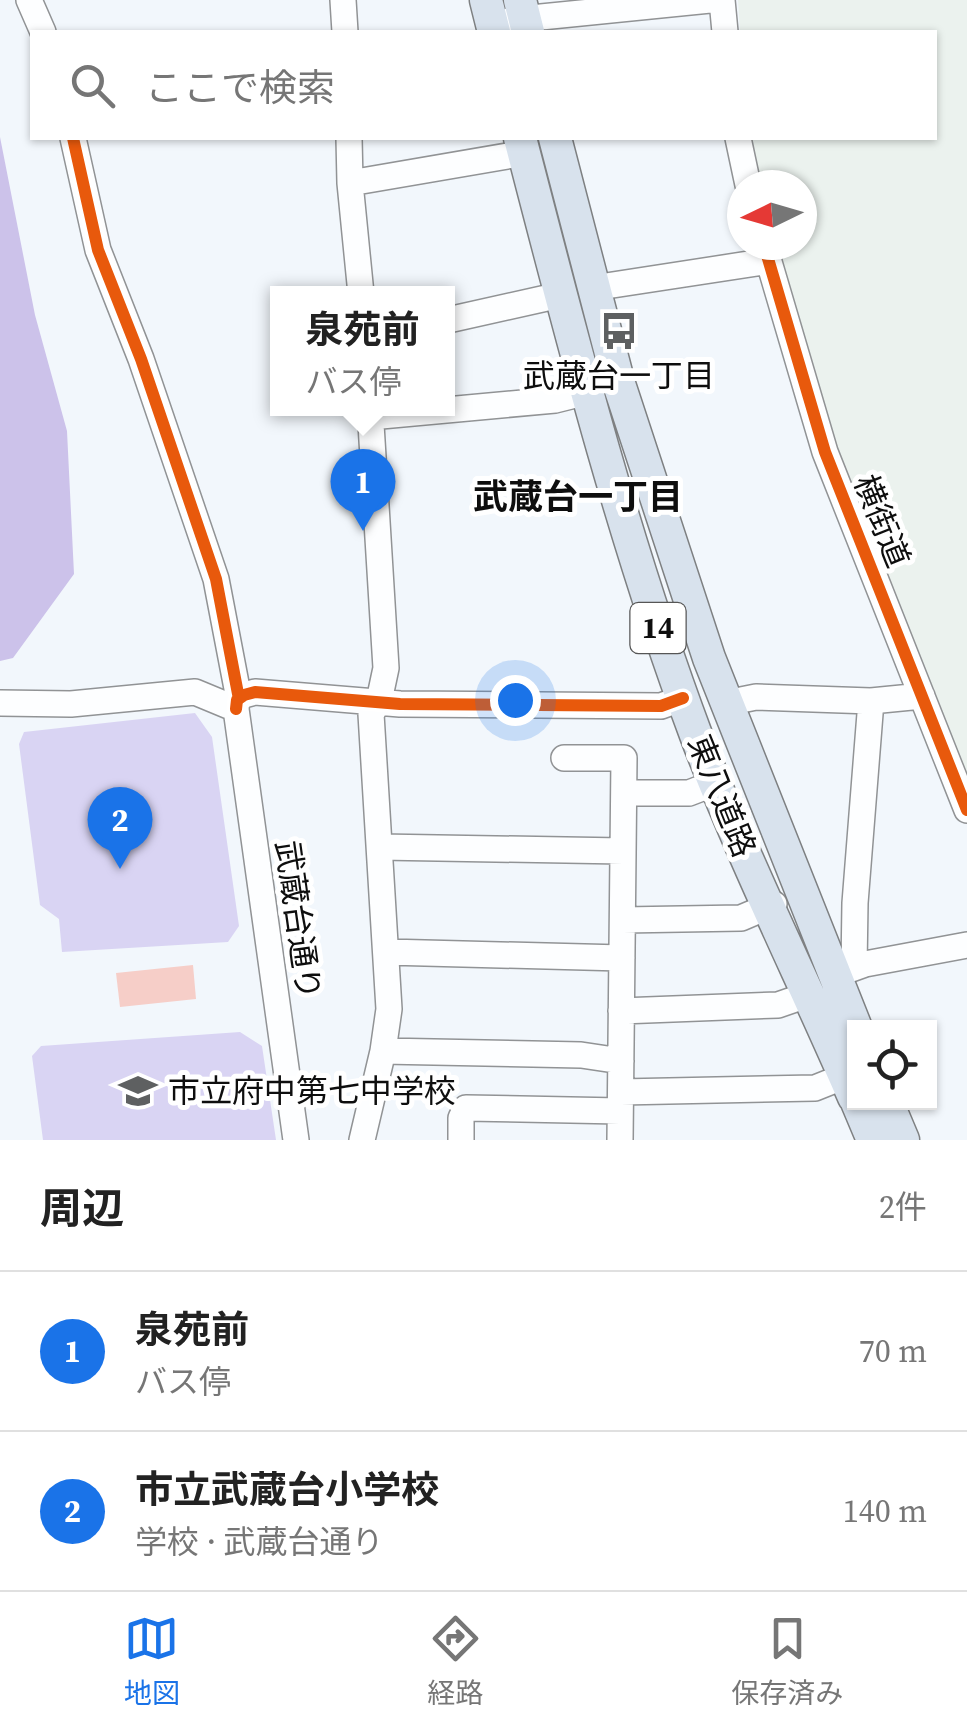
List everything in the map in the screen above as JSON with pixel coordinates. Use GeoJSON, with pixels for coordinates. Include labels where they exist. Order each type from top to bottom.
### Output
{"type":"FeatureCollection","features":[{"type":"Feature","properties":{"kind":"main road","name":"東八道路"},"geometry":{"type":"LineString","coordinates":[[556,140],[620,384],[709,658],[831,979],[852,1020]]}},
{"type":"Feature","properties":{"kind":"main road","name":"東八道路"},"geometry":{"type":"LineString","coordinates":[[522,146],[587,392],[664,646],[782,939],[831,979],[857,1114]]}},
{"type":"Feature","properties":{"kind":"main road"},"geometry":{"type":"LineString","coordinates":[[641,449],[660,554],[688,640],[682,656],[675,656],[664,646]]}},
{"type":"Feature","properties":{"kind":"main road"},"geometry":{"type":"LineString","coordinates":[[746,754],[731,744],[723,748],[721,758],[755,843],[771,906]]}},
{"type":"Feature","properties":{"kind":"main road"},"geometry":{"type":"LineString","coordinates":[[890,1110],[903,1140]]}},
{"type":"Feature","properties":{"kind":"street"},"geometry":{"type":"LineString","coordinates":[[29,0],[42,30]]}},
{"type":"Feature","properties":{"kind":"street"},"geometry":{"type":"LineString","coordinates":[[343,0],[345,30]]}},
{"type":"Feature","properties":{"kind":"street"},"geometry":{"type":"LineString","coordinates":[[490,18],[710,0]]}},
{"type":"Feature","properties":{"kind":"street"},"geometry":{"type":"LineString","coordinates":[[722,0],[725,30]]}},
{"type":"Feature","properties":{"kind":"street","name":"武蔵台通り"},"geometry":{"type":"LineString","coordinates":[[73,140],[98,250],[141,359],[216,579],[237,704],[296,1140]]}},
{"type":"Feature","properties":{"kind":"street"},"geometry":{"type":"LineString","coordinates":[[349,140],[360,286]]}},
{"type":"Feature","properties":{"kind":"street"},"geometry":{"type":"LineString","coordinates":[[738,140],[745,170]]}},
{"type":"Feature","properties":{"kind":"street"},"geometry":{"type":"LineString","coordinates":[[350,183],[522,146]]}},
{"type":"Feature","properties":{"kind":"street"},"geometry":{"type":"LineString","coordinates":[[593,288],[731,260]]}},
{"type":"Feature","properties":{"kind":"street","name":"横街道"},"geometry":{"type":"LineString","coordinates":[[768,260],[825,452],[967,810]]}},
{"type":"Feature","properties":{"kind":"street"},"geometry":{"type":"LineString","coordinates":[[455,318],[560,294]]}},
{"type":"Feature","properties":{"kind":"street"},"geometry":{"type":"LineString","coordinates":[[455,407],[554,400],[587,392]]}},
{"type":"Feature","properties":{"kind":"street"},"geometry":{"type":"LineString","coordinates":[[362,1140],[389,1009],[371,714],[379,701],[386,668],[370,416]]}},
{"type":"Feature","properties":{"kind":"street"},"geometry":{"type":"LineString","coordinates":[[0,703],[72,704],[195,692],[237,704],[255,692],[400,704],[599,707],[661,706],[683,698]]}},
{"type":"Feature","properties":{"kind":"street"},"geometry":{"type":"LineString","coordinates":[[726,702],[756,697],[872,701],[922,696]]}},
{"type":"Feature","properties":{"kind":"street"},"geometry":{"type":"LineString","coordinates":[[831,979],[855,903],[872,701]]}},
{"type":"Feature","properties":{"kind":"street"},"geometry":{"type":"LineString","coordinates":[[564,758],[624,758],[620,1140]]}},
{"type":"Feature","properties":{"kind":"street"},"geometry":{"type":"LineString","coordinates":[[624,793],[689,793],[716,783]]}},
{"type":"Feature","properties":{"kind":"street"},"geometry":{"type":"LineString","coordinates":[[380,847],[623,851]]}},
{"type":"Feature","properties":{"kind":"street"},"geometry":{"type":"LineString","coordinates":[[622,920],[741,918],[771,906]]}},
{"type":"Feature","properties":{"kind":"street"},"geometry":{"type":"LineString","coordinates":[[621,1011],[778,1005],[831,979],[967,945]]}},
{"type":"Feature","properties":{"kind":"street"},"geometry":{"type":"LineString","coordinates":[[387,952],[622,958]]}},
{"type":"Feature","properties":{"kind":"street"},"geometry":{"type":"LineString","coordinates":[[383,1051],[581,1055],[621,1061]]}},
{"type":"Feature","properties":{"kind":"street"},"geometry":{"type":"LineString","coordinates":[[461,1140],[461,1118],[466,1108],[815,1088],[857,1114]]}},
{"type":"Feature","properties":{"kind":"shaded area"},"geometry":{"type":"Polygon","coordinates":[[[738,0],[967,0],[967,798],[836,468],[775,260],[817,260],[817,170],[753,170],[748,140],[937,140],[937,30],[740,30],[738,0]]]}},
{"type":"Feature","properties":{"kind":"shaded area"},"geometry":{"type":"Polygon","coordinates":[[[0,137],[35,315],[67,431],[74,574],[13,658],[0,661],[0,137]]]}},
{"type":"Feature","properties":{"kind":"shaded area"},"geometry":{"type":"Polygon","coordinates":[[[195,713],[212,737],[239,926],[228,942],[62,952],[59,919],[40,905],[19,744],[24,732],[195,713]]]}},
{"type":"Feature","properties":{"kind":"shaded area"},"geometry":{"type":"Polygon","coordinates":[[[193,965],[196,999],[120,1007],[116,973],[193,965]]]}},
{"type":"Feature","properties":{"kind":"shaded area","name":"市立府中第七中学校"},"geometry":{"type":"Polygon","coordinates":[[[240,1032],[262,1046],[276,1140],[43,1140],[32,1056],[41,1046],[240,1032]]]}},
{"type":"Feature","properties":{"kind":"cycle path"},"geometry":{"type":"LineString","coordinates":[[73,140],[98,250],[141,359],[216,579],[239,699]]}},
{"type":"Feature","properties":{"kind":"cycle path"},"geometry":{"type":"LineString","coordinates":[[768,260],[825,452],[967,810]]}},
{"type":"Feature","properties":{"kind":"cycle path"},"geometry":{"type":"LineString","coordinates":[[236,709],[237,700],[255,692],[400,704],[661,706],[683,698]]}},
{"type":"Feature","properties":{"kind":"place","name":"武蔵台一丁目"},"geometry":{"type":"Point","coordinates":[619,331]}},
{"type":"Feature","properties":{"kind":"place","name":"泉苑前"},"geometry":{"type":"Point","coordinates":[363,531]}},
{"type":"Feature","properties":{"kind":"place","name":"市立武蔵台小学校"},"geometry":{"type":"Point","coordinates":[120,869]}},
{"type":"Feature","properties":{"kind":"place","name":"市立府中第七中学校"},"geometry":{"type":"Point","coordinates":[138,1091]}},
{"type":"Feature","properties":{"kind":"district","name":"武蔵台一丁目"},"geometry":{"type":"Point","coordinates":[578,497]}}]}
